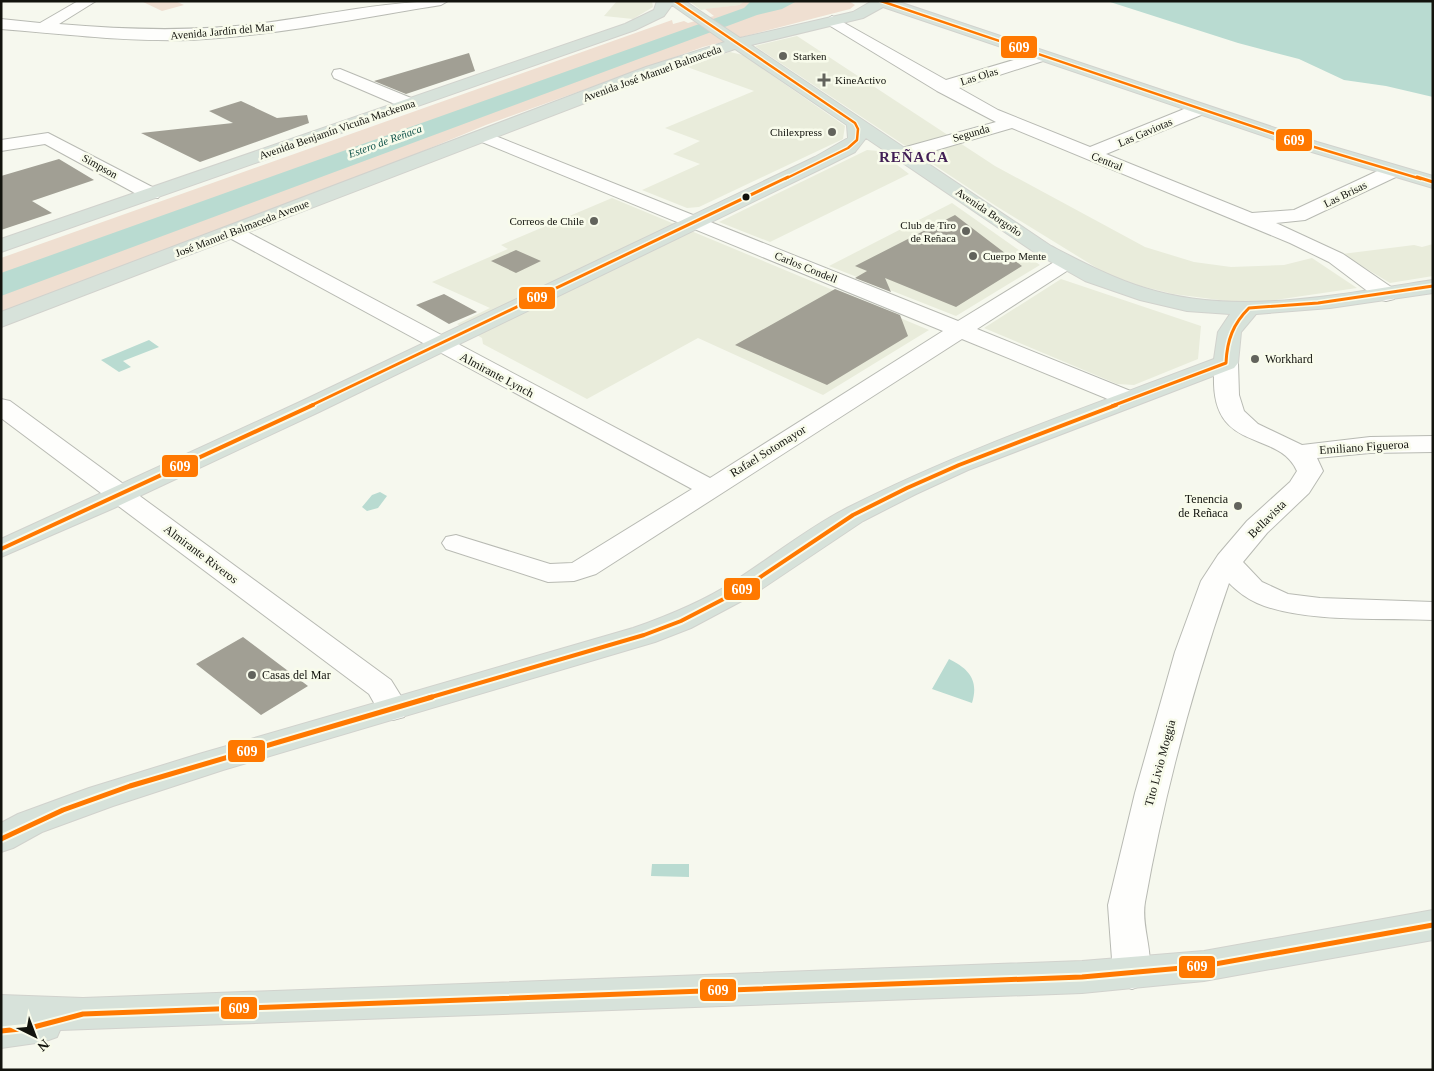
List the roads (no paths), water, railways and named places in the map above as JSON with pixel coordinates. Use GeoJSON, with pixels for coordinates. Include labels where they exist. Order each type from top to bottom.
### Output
{"type":"FeatureCollection","features":[{"type":"Feature","properties":{"kind":"main road","name":"Avenida Benjamín Vicuña Mackenna"},"geometry":{"type":"LineString","coordinates":[[1,246],[644,22],[659,13],[664,6],[664,1]]}},
{"type":"Feature","properties":{"kind":"main road","name":"Avenida José Manuel Balmaceda"},"geometry":{"type":"LineString","coordinates":[[483,136],[731,40],[832,21],[866,12],[880,1]]}},
{"type":"Feature","properties":{"kind":"main road"},"geometry":{"type":"LineString","coordinates":[[880,1],[1200,109],[1392,171],[1433,182]]}},
{"type":"Feature","properties":{"kind":"main road","name":"Avenida Borgoño"},"geometry":{"type":"LineString","coordinates":[[681,6],[1066,263],[1109,285],[1146,296],[1207,306],[1249,308],[1283,308],[1433,286]]}},
{"type":"Feature","properties":{"kind":"main road"},"geometry":{"type":"LineString","coordinates":[[1,550],[122,496],[442,346],[848,148],[859,136],[855,123]]}},
{"type":"Feature","properties":{"kind":"main road","name":"José Manuel Balmaceda Avenue"},"geometry":{"type":"LineString","coordinates":[[1,320],[483,136]]}},
{"type":"Feature","properties":{"kind":"main road","name":"Bellavista"},"geometry":{"type":"LineString","coordinates":[[1226,363],[1225,342],[1227,334],[1236,321],[1249,308]]}},
{"type":"Feature","properties":{"kind":"main road"},"geometry":{"type":"LineString","coordinates":[[1,839],[30,823],[101,797],[393,709],[605,648],[681,621],[741,590],[845,520],[907,488],[1130,399],[1226,363]]}},
{"type":"Feature","properties":{"kind":"main road"},"geometry":{"type":"LineString","coordinates":[[1,1011],[83,1014],[1082,977],[1204,966],[1433,925]]}},
{"type":"Feature","properties":{"kind":"main road"},"geometry":{"type":"LineString","coordinates":[[1,1031],[30,1028],[83,1014]]}},
{"type":"Feature","properties":{"kind":"street"},"geometry":{"type":"LineString","coordinates":[[42,28],[89,1]]}},
{"type":"Feature","properties":{"kind":"street","name":"Avenida Jardín del Mar"},"geometry":{"type":"LineString","coordinates":[[1,24],[135,35],[205,34],[394,10],[441,1]]}},
{"type":"Feature","properties":{"kind":"street","name":"Central"},"geometry":{"type":"LineString","coordinates":[[832,21],[944,87],[1011,123],[1297,239],[1336,258],[1386,294]]}},
{"type":"Feature","properties":{"kind":"street","name":"Las Olas"},"geometry":{"type":"LineString","coordinates":[[944,87],[1043,56]]}},
{"type":"Feature","properties":{"kind":"street"},"geometry":{"type":"LineString","coordinates":[[340,74],[410,104]]}},
{"type":"Feature","properties":{"kind":"street","name":"Las Gaviotas"},"geometry":{"type":"LineString","coordinates":[[1090,154],[1200,109]]}},
{"type":"Feature","properties":{"kind":"street","name":"Segunda"},"geometry":{"type":"LineString","coordinates":[[902,154],[1011,123]]}},
{"type":"Feature","properties":{"kind":"street","name":"Carlos Condell"},"geometry":{"type":"LineString","coordinates":[[483,136],[1130,399]]}},
{"type":"Feature","properties":{"kind":"street","name":"Simpson"},"geometry":{"type":"LineString","coordinates":[[1,146],[48,138],[151,194]]}},
{"type":"Feature","properties":{"kind":"street","name":"Las Brisas"},"geometry":{"type":"LineString","coordinates":[[1243,217],[1281,218],[1298,216],[1392,171]]}},
{"type":"Feature","properties":{"kind":"street"},"geometry":{"type":"LineString","coordinates":[[1297,239],[1293,225],[1298,216]]}},
{"type":"Feature","properties":{"kind":"street","name":"Almirante Lynch"},"geometry":{"type":"LineString","coordinates":[[233,232],[709,488]]}},
{"type":"Feature","properties":{"kind":"street","name":"Rafael Sotomayor"},"geometry":{"type":"LineString","coordinates":[[456,543],[548,573],[574,572],[586,568],[634,539],[709,488],[1066,263]]}},
{"type":"Feature","properties":{"kind":"street","name":"Bellavista"},"geometry":{"type":"LineString","coordinates":[[1226,363],[1226,384],[1230,407],[1234,415],[1246,426],[1296,453],[1309,466],[1310,471],[1307,480],[1257,527],[1228,562]]}},
{"type":"Feature","properties":{"kind":"street","name":"Almirante Riveros"},"geometry":{"type":"LineString","coordinates":[[1,406],[380,687],[393,709]]}},
{"type":"Feature","properties":{"kind":"street","name":"Emiliano Figueroa"},"geometry":{"type":"LineString","coordinates":[[1296,453],[1370,445],[1433,444]]}},
{"type":"Feature","properties":{"kind":"street"},"geometry":{"type":"LineString","coordinates":[[1228,562],[1244,583],[1257,592],[1280,601],[1309,606],[1433,611]]}},
{"type":"Feature","properties":{"kind":"street","name":"Tito Livio Moggia"},"geometry":{"type":"LineString","coordinates":[[1132,973],[1126,905],[1152,793],[1190,652],[1215,581],[1228,562]]}},
{"type":"Feature","properties":{"kind":"water","name":"Estero de Reñaca"},"geometry":{"type":"Polygon","coordinates":[[[751,1],[797,1],[782,9],[757,15],[1,296],[1,273],[744,8],[751,1]]]}},
{"type":"Feature","properties":{"kind":"water"},"geometry":{"type":"Polygon","coordinates":[[[1107,1],[1433,1],[1433,97],[1386,86],[1344,80],[1299,59],[1238,43],[1107,1]]]}},
{"type":"Feature","properties":{"kind":"water"},"geometry":{"type":"Polygon","coordinates":[[[149,340],[159,347],[123,361],[131,367],[119,372],[101,360],[149,340]]]}},
{"type":"Feature","properties":{"kind":"water"},"geometry":{"type":"Polygon","coordinates":[[[380,492],[387,496],[378,508],[367,511],[362,507],[372,495],[380,492]]]}},
{"type":"Feature","properties":{"kind":"water"},"geometry":{"type":"Polygon","coordinates":[[[949,659],[962,667],[971,676],[974,688],[972,703],[932,689],[949,659]]]}},
{"type":"Feature","properties":{"kind":"water"},"geometry":{"type":"Polygon","coordinates":[[[652,864],[689,864],[689,877],[651,876],[652,864]]]}},
{"type":"Feature","properties":{"kind":"place","name":"Starken"},"geometry":{"type":"Point","coordinates":[783,56]}},
{"type":"Feature","properties":{"kind":"place","name":"KineActivo"},"geometry":{"type":"Point","coordinates":[824,80]}},
{"type":"Feature","properties":{"kind":"place","name":"Chilexpress"},"geometry":{"type":"Point","coordinates":[832,132]}},
{"type":"Feature","properties":{"kind":"place","name":"Correos de Chile"},"geometry":{"type":"Point","coordinates":[594,221]}},
{"type":"Feature","properties":{"kind":"place","name":"Club de Tiro de Reñaca"},"geometry":{"type":"Point","coordinates":[966,231]}},
{"type":"Feature","properties":{"kind":"place","name":"Cuerpo Mente"},"geometry":{"type":"Point","coordinates":[973,256]}},
{"type":"Feature","properties":{"kind":"place","name":"Workhard"},"geometry":{"type":"Point","coordinates":[1255,359]}},
{"type":"Feature","properties":{"kind":"place","name":"Tenencia de Reñaca"},"geometry":{"type":"Point","coordinates":[1238,506]}},
{"type":"Feature","properties":{"kind":"place","name":"Casas del Mar"},"geometry":{"type":"Point","coordinates":[252,675]}},
{"type":"Feature","properties":{"kind":"district","name":"REÑACA"},"geometry":{"type":"Point","coordinates":[914,157]}}]}
